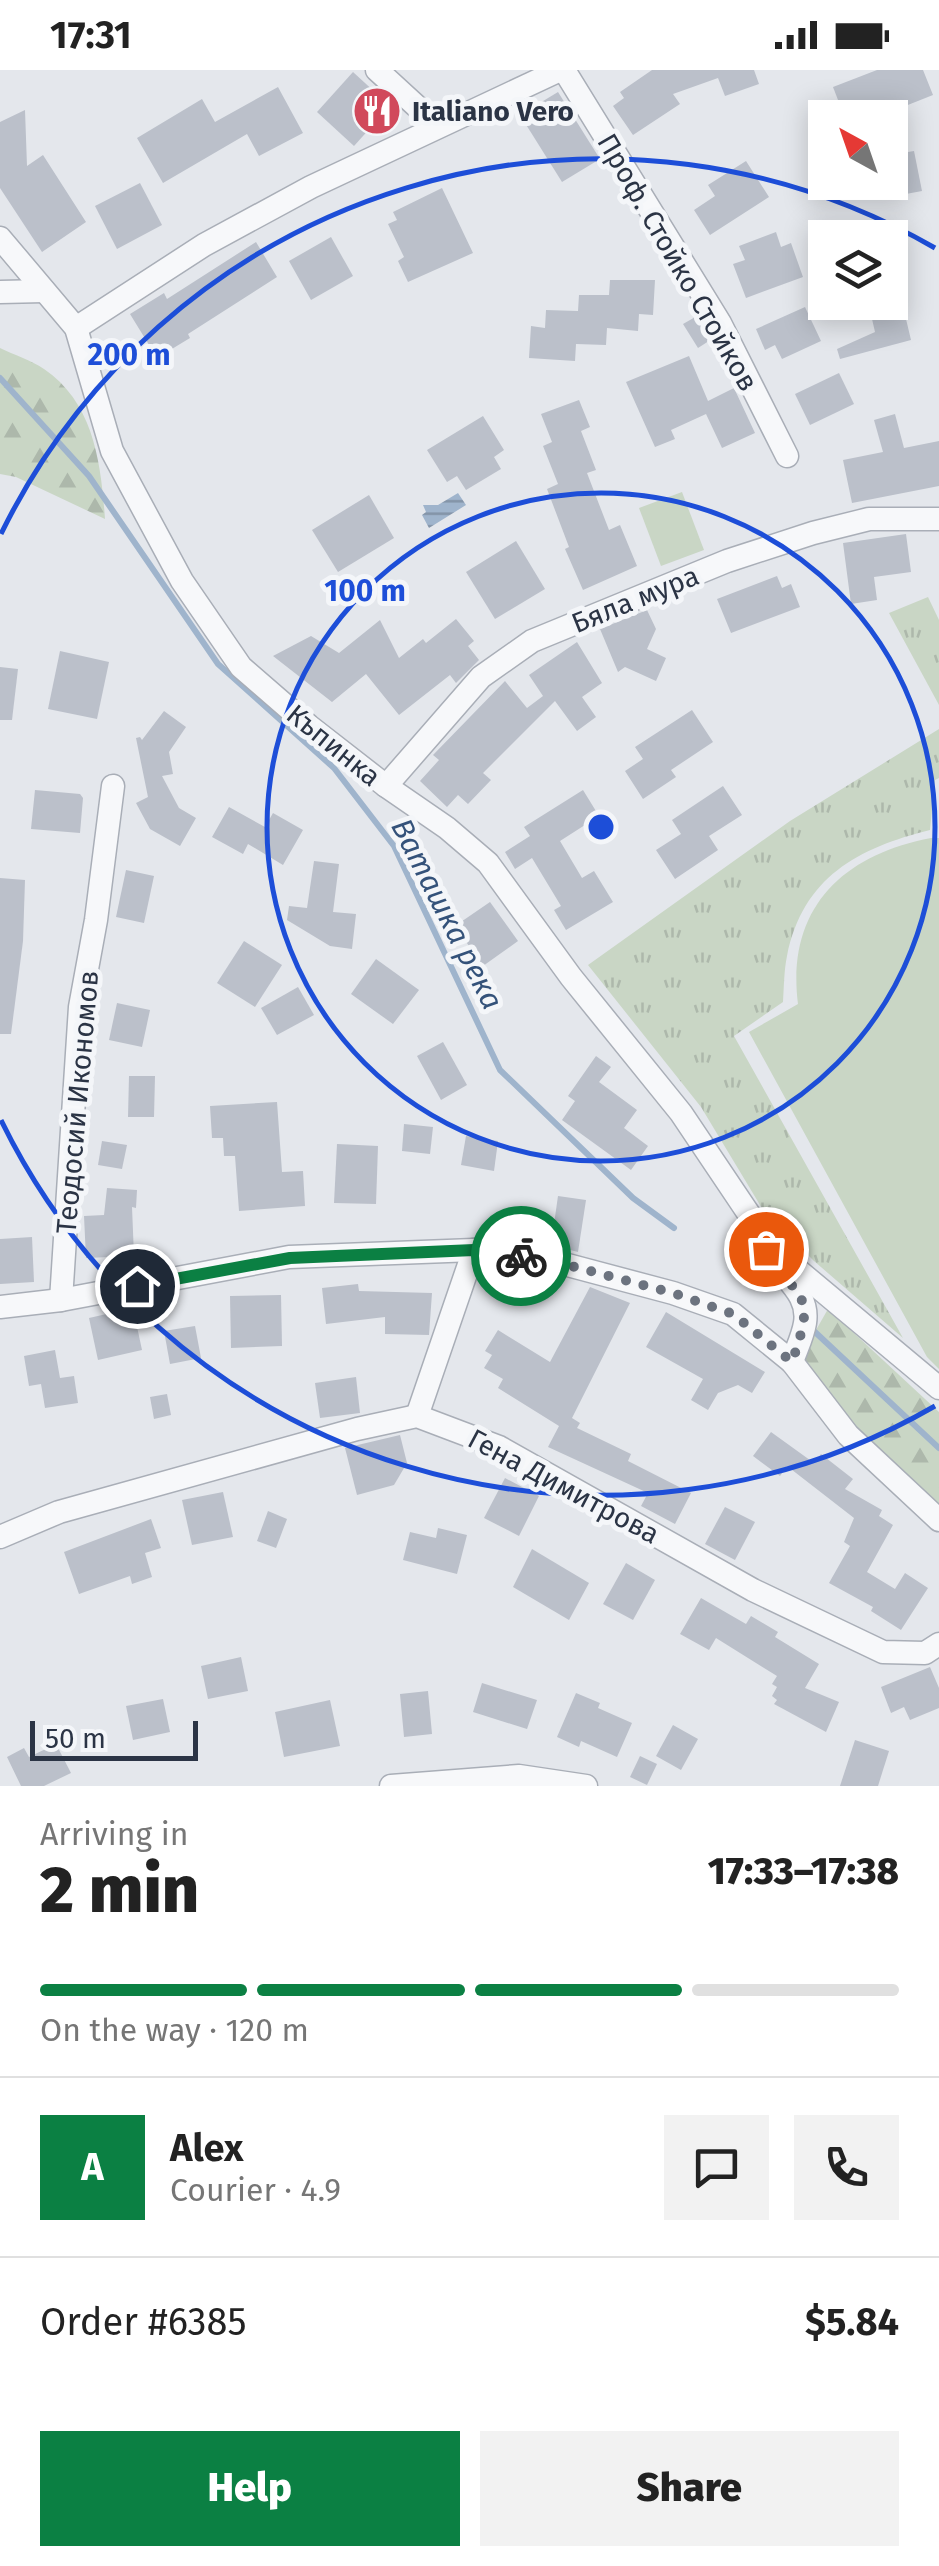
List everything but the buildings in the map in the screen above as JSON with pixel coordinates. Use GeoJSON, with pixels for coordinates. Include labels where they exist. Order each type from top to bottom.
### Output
{"type":"FeatureCollection","features":[{"type":"Feature","properties":{"kind":"street"},"geometry":{"type":"LineString","coordinates":[[376,70],[437,125]]}},
{"type":"Feature","properties":{"kind":"street"},"geometry":{"type":"LineString","coordinates":[[76,328],[204,245],[437,125],[562,70]]}},
{"type":"Feature","properties":{"kind":"street","name":"Проф. Стойко Стойков"},"geometry":{"type":"LineString","coordinates":[[562,70],[720,323],[787,456]]}},
{"type":"Feature","properties":{"kind":"street","name":"Къпинка"},"geometry":{"type":"LineString","coordinates":[[0,238],[76,328],[112,451],[182,581],[241,667],[309,726],[488,863],[571,976],[681,1113],[765,1238],[772,1260],[798,1290],[805,1322],[792,1362]]}},
{"type":"Feature","properties":{"kind":"street"},"geometry":{"type":"LineString","coordinates":[[0,292],[44,291]]}},
{"type":"Feature","properties":{"kind":"street","name":"Бяла мура"},"geometry":{"type":"LineString","coordinates":[[386,786],[482,677],[532,641],[727,561],[813,533],[869,518],[939,519]]}},
{"type":"Feature","properties":{"kind":"street","name":"Теодосий Икономов"},"geometry":{"type":"LineString","coordinates":[[61,1300],[80,1007],[113,786]]}},
{"type":"Feature","properties":{"kind":"street"},"geometry":{"type":"LineString","coordinates":[[765,1238],[795,1269],[939,1388]]}},
{"type":"Feature","properties":{"kind":"street"},"geometry":{"type":"LineString","coordinates":[[0,1538],[59,1512],[417,1416],[474,1250]]}},
{"type":"Feature","properties":{"kind":"street"},"geometry":{"type":"LineString","coordinates":[[0,1307],[61,1300],[290,1258],[474,1250],[545,1259],[733,1314],[792,1362],[848,1435],[939,1520]]}},
{"type":"Feature","properties":{"kind":"street","name":"Гена Димитрова"},"geometry":{"type":"LineString","coordinates":[[417,1416],[499,1447],[754,1590],[883,1652],[925,1653],[939,1644]]}},
{"type":"Feature","properties":{"kind":"street"},"geometry":{"type":"LineString","coordinates":[[391,1786],[519,1776],[586,1786]]}},
{"type":"Feature","properties":{"kind":"green space"},"geometry":{"type":"Polygon","coordinates":[[[0,348],[44,369],[74,399],[92,436],[105,519],[16,477],[0,474],[0,348]]]}},
{"type":"Feature","properties":{"kind":"green space"},"geometry":{"type":"Polygon","coordinates":[[[682,492],[704,550],[661,566],[639,508],[682,492]]]}},
{"type":"Feature","properties":{"kind":"green space"},"geometry":{"type":"Polygon","coordinates":[[[928,597],[939,620],[939,705],[889,613],[928,597]]]}},
{"type":"Feature","properties":{"kind":"green space"},"geometry":{"type":"Polygon","coordinates":[[[939,729],[939,778],[935,780],[930,830],[857,857],[820,886],[795,929],[786,961],[783,1002],[734,1036],[903,1338],[814,1261],[763,1210],[701,1107],[588,965],[790,821],[939,729]]]}},
{"type":"Feature","properties":{"kind":"green space"},"geometry":{"type":"Polygon","coordinates":[[[939,838],[939,1369],[927,1357],[749,1032],[798,1004],[801,941],[826,892],[846,873],[871,858],[939,838]]]}},
{"type":"Feature","properties":{"kind":"green space"},"geometry":{"type":"Polygon","coordinates":[[[828,1309],[939,1412],[939,1508],[832,1404],[800,1358],[828,1309]]]}},
{"type":"Feature","properties":{"kind":"water"},"geometry":{"type":"Polygon","coordinates":[[[458,493],[466,505],[429,528],[422,515],[426,512],[423,505],[438,505],[458,493]]]}},
{"type":"Feature","properties":{"kind":"waterway","name":"Ваташка река"},"geometry":{"type":"LineString","coordinates":[[0,378],[89,476],[218,664],[334,768],[394,846],[500,1070],[633,1198],[674,1228]]}},
{"type":"Feature","properties":{"kind":"waterway","name":"Ваташка река"},"geometry":{"type":"LineString","coordinates":[[815,1332],[939,1448]]}},
{"type":"Feature","properties":{"kind":"way so far"},"geometry":{"type":"LineString","coordinates":[[521,1256],[673,1293],[733,1314],[792,1362],[805,1322],[804,1304],[798,1290],[766,1249]]}},
{"type":"Feature","properties":{"kind":"place","name":"Italiano Vero"},"geometry":{"type":"Point","coordinates":[377,111]}},
{"type":"Feature","properties":{"kind":"route"},"geometry":{"type":"LineString","coordinates":[[137,1286],[290,1258],[474,1250],[521,1256]]}}]}
